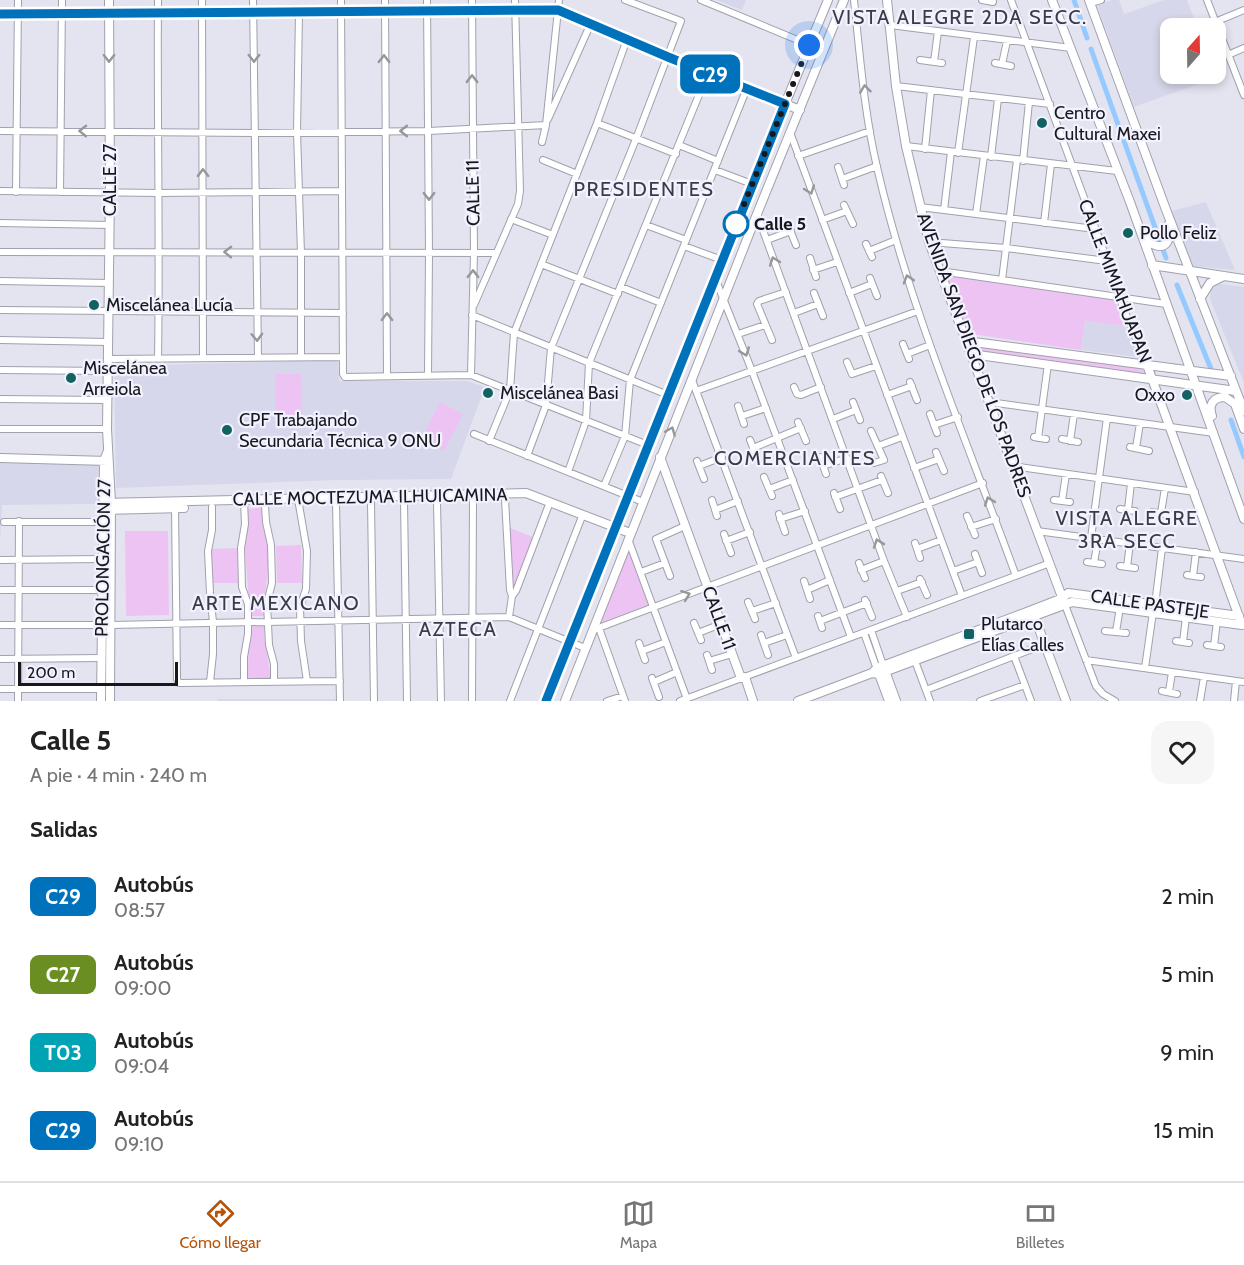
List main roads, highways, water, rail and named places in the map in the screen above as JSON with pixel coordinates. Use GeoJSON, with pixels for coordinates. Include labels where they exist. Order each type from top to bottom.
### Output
{"type":"FeatureCollection","features":[{"type":"Feature","properties":{"kind":"waterway"},"geometry":{"type":"LineString","coordinates":[[1074,0],[1087,38]]}},
{"type":"Feature","properties":{"kind":"waterway"},"geometry":{"type":"LineString","coordinates":[[1091,49],[1166,258]]}},
{"type":"Feature","properties":{"kind":"waterway"},"geometry":{"type":"LineString","coordinates":[[1177,285],[1211,369]]}},
{"type":"Feature","properties":{"kind":"waterway"},"geometry":{"type":"LineString","coordinates":[[1231,420],[1244,457]]}},
{"type":"Feature","properties":{"kind":"place","name":"Centro Cultural Maxei"},"geometry":{"type":"Point","coordinates":[1042,123]}},
{"type":"Feature","properties":{"kind":"place","name":"Calle 5"},"geometry":{"type":"Point","coordinates":[736,224]}},
{"type":"Feature","properties":{"kind":"place","name":"Pollo Feliz"},"geometry":{"type":"Point","coordinates":[1128,233]}},
{"type":"Feature","properties":{"kind":"place","name":"Miscelánea Lucía"},"geometry":{"type":"Point","coordinates":[94,305]}},
{"type":"Feature","properties":{"kind":"place","name":"Miscelánea Arreiola"},"geometry":{"type":"Point","coordinates":[71,378]}},
{"type":"Feature","properties":{"kind":"place","name":"Miscelánea Basi"},"geometry":{"type":"Point","coordinates":[488,393]}},
{"type":"Feature","properties":{"kind":"place","name":"Oxxo"},"geometry":{"type":"Point","coordinates":[1187,395]}},
{"type":"Feature","properties":{"kind":"place","name":"CPF Trabajando Secundaria Técnica 9 ONU"},"geometry":{"type":"Point","coordinates":[227,430]}},
{"type":"Feature","properties":{"kind":"place","name":"Plutarco Elías Calles"},"geometry":{"type":"Point","coordinates":[969,634]}},
{"type":"Feature","properties":{"kind":"district","name":"VISTA ALEGRE 2DA SECC."},"geometry":{"type":"Point","coordinates":[960,17]}},
{"type":"Feature","properties":{"kind":"district","name":"PRESIDENTES"},"geometry":{"type":"Point","coordinates":[644,189]}},
{"type":"Feature","properties":{"kind":"district","name":"COMERCIANTES"},"geometry":{"type":"Point","coordinates":[795,458]}},
{"type":"Feature","properties":{"kind":"district","name":"VISTA ALEGRE 3RA SECC"},"geometry":{"type":"Point","coordinates":[1127,530]}},
{"type":"Feature","properties":{"kind":"district","name":"ARTE MEXICANO"},"geometry":{"type":"Point","coordinates":[276,603]}},
{"type":"Feature","properties":{"kind":"district","name":"AZTECA"},"geometry":{"type":"Point","coordinates":[458,629]}}]}
